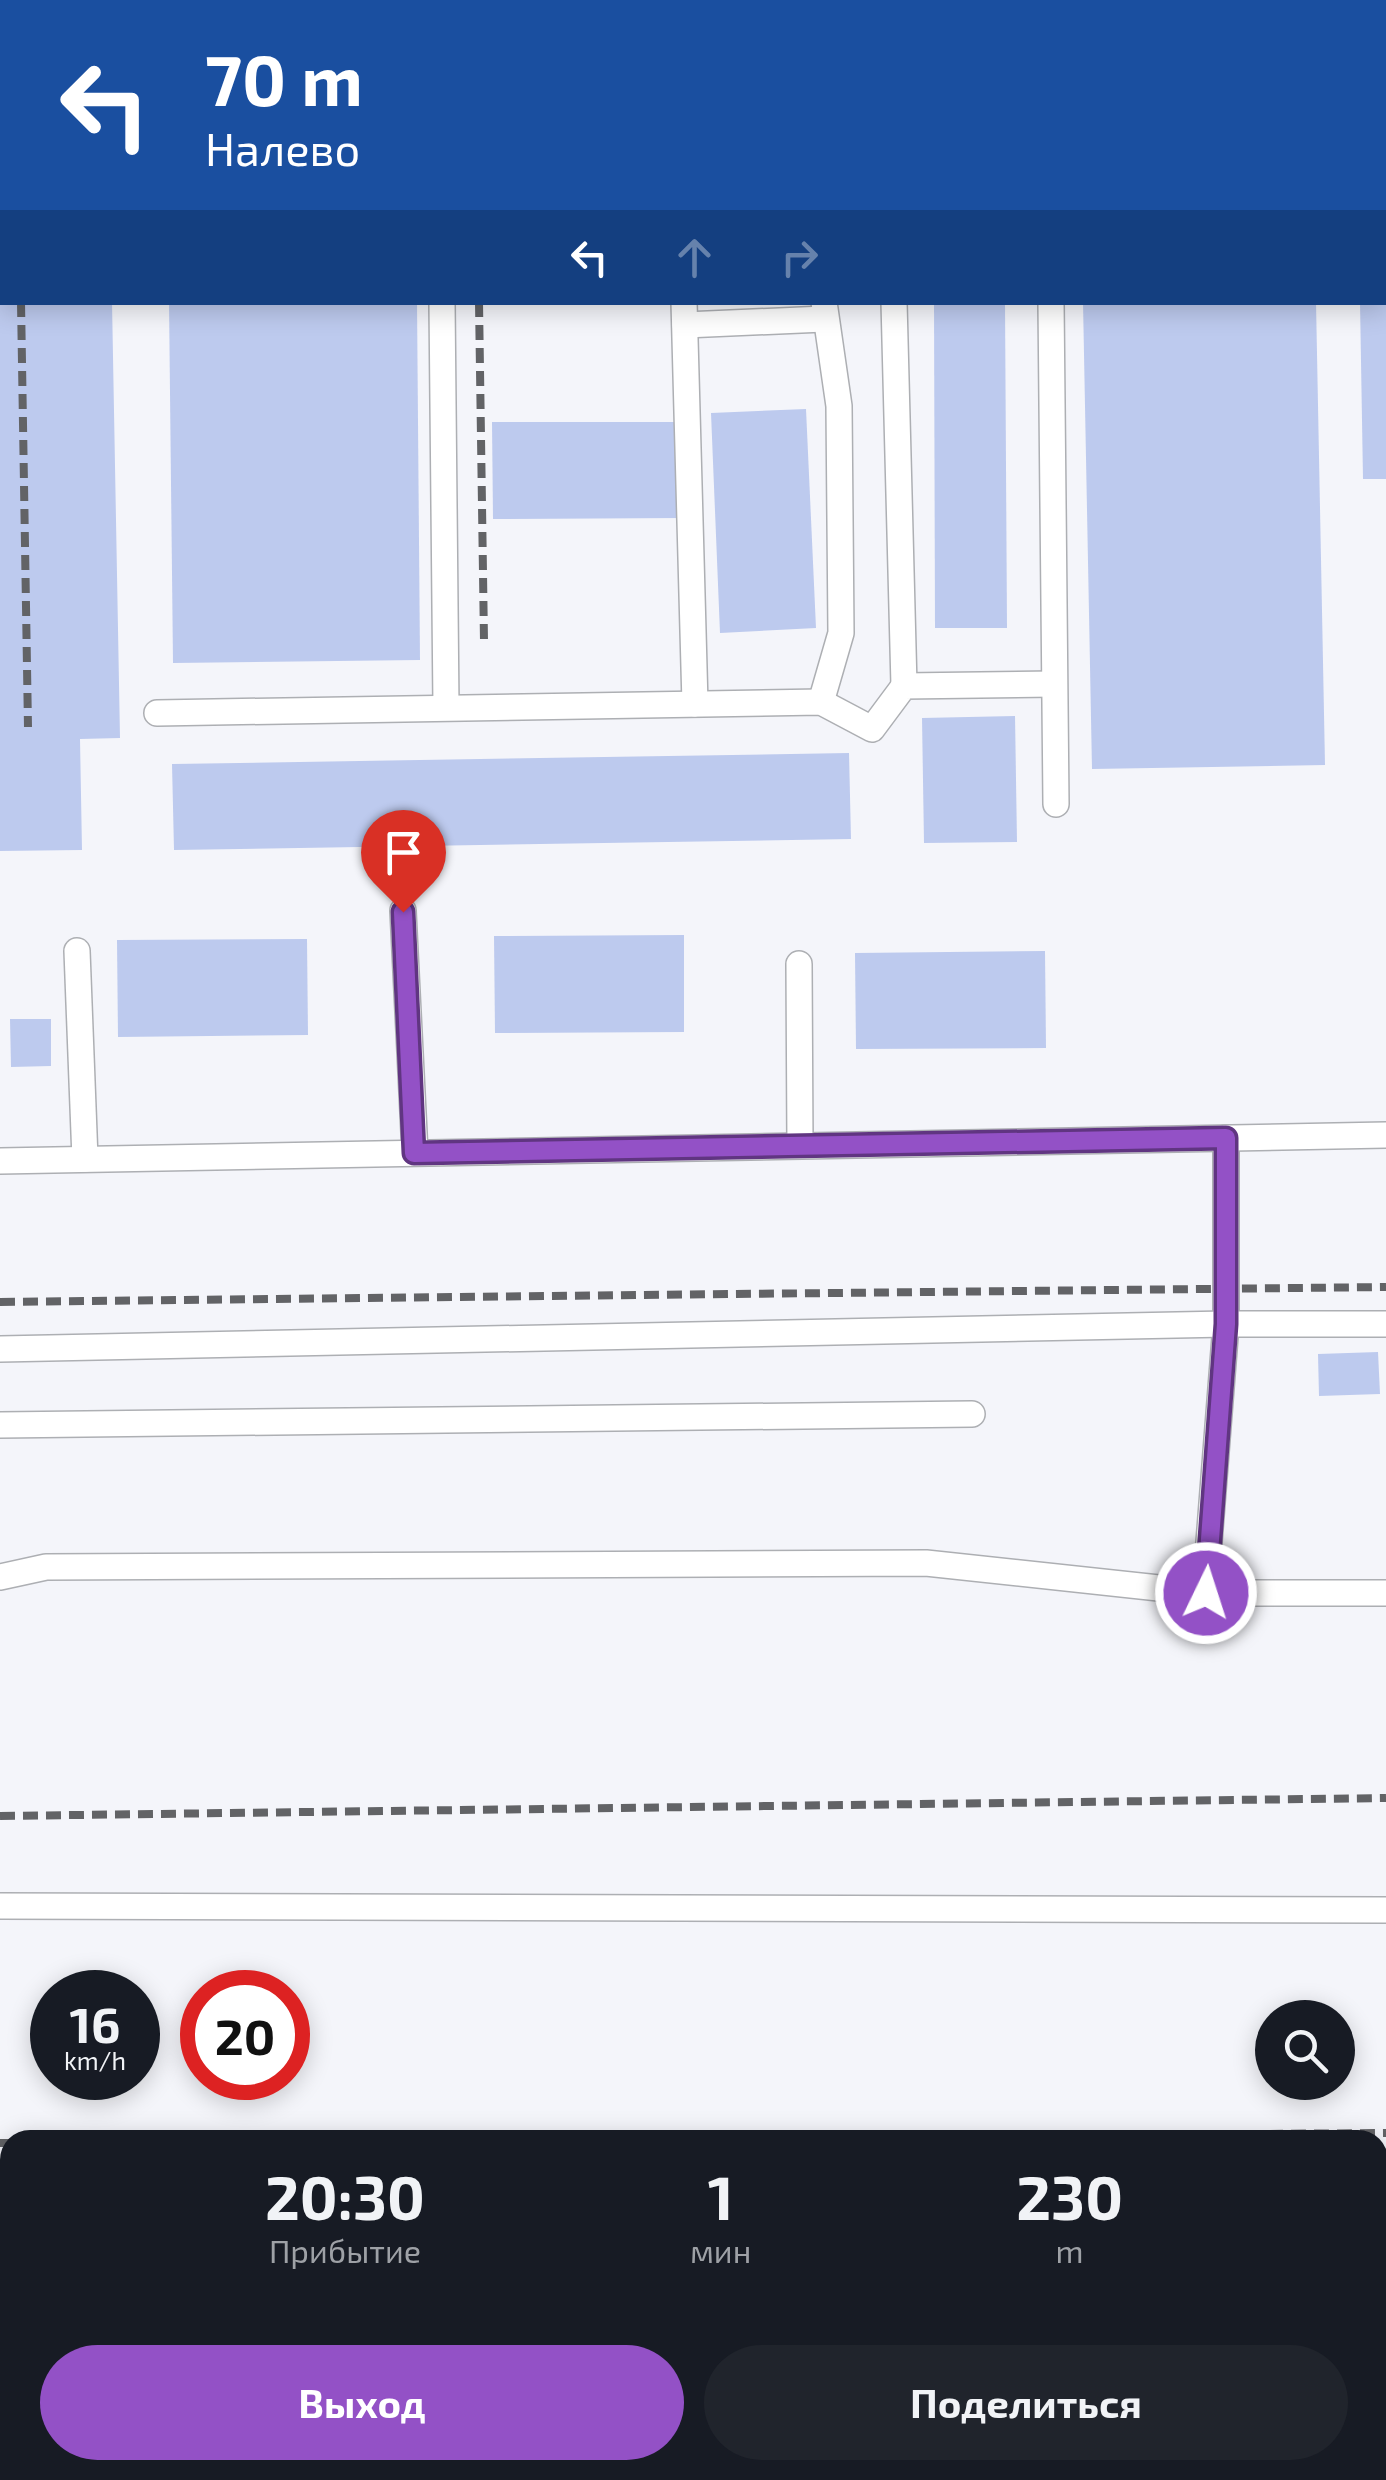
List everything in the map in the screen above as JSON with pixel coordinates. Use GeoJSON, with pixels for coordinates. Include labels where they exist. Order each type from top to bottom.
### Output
{"type":"FeatureCollection","features":[{"type":"Feature","properties":{"kind":"lane"},"geometry":{"type":"LineString","coordinates":[[442,305],[446,707]]}},
{"type":"Feature","properties":{"kind":"lane"},"geometry":{"type":"LineString","coordinates":[[157,712],[821,702],[872,728],[904,686],[894,305]]}},
{"type":"Feature","properties":{"kind":"lane"},"geometry":{"type":"LineString","coordinates":[[1050,305],[1056,804]]}},
{"type":"Feature","properties":{"kind":"lane"},"geometry":{"type":"LineString","coordinates":[[695,704],[684,314],[824,311],[839,406],[842,633],[821,702]]}},
{"type":"Feature","properties":{"kind":"lane"},"geometry":{"type":"LineString","coordinates":[[904,686],[1054,684]]}},
{"type":"Feature","properties":{"kind":"lane"},"geometry":{"type":"LineString","coordinates":[[403,912],[414,1153]]}},
{"type":"Feature","properties":{"kind":"lane"},"geometry":{"type":"LineString","coordinates":[[78,951],[86,1160]]}},
{"type":"Feature","properties":{"kind":"lane"},"geometry":{"type":"LineString","coordinates":[[799,964],[800,1146]]}},
{"type":"Feature","properties":{"kind":"lane"},"geometry":{"type":"LineString","coordinates":[[0,1161],[1386,1134]]}},
{"type":"Feature","properties":{"kind":"lane"},"geometry":{"type":"LineString","coordinates":[[1206,1593],[1226,1324],[1226,1138]]}},
{"type":"Feature","properties":{"kind":"lane"},"geometry":{"type":"LineString","coordinates":[[0,1349],[1386,1324]]}},
{"type":"Feature","properties":{"kind":"lane"},"geometry":{"type":"LineString","coordinates":[[0,1425],[972,1414]]}},
{"type":"Feature","properties":{"kind":"lane"},"geometry":{"type":"LineString","coordinates":[[0,1577],[46,1568],[926,1563],[1206,1593],[1386,1593]]}},
{"type":"Feature","properties":{"kind":"lane"},"geometry":{"type":"LineString","coordinates":[[0,1906],[1386,1910]]}},
{"type":"Feature","properties":{"kind":"building"},"geometry":{"type":"Polygon","coordinates":[[[0,305],[112,305],[120,738],[80,739],[82,850],[0,851],[0,305]]]}},
{"type":"Feature","properties":{"kind":"building"},"geometry":{"type":"Polygon","coordinates":[[[169,305],[417,305],[420,660],[173,663],[169,305]]]}},
{"type":"Feature","properties":{"kind":"building"},"geometry":{"type":"Polygon","coordinates":[[[934,305],[1005,305],[1007,628],[935,628],[934,305]]]}},
{"type":"Feature","properties":{"kind":"building"},"geometry":{"type":"Polygon","coordinates":[[[1083,305],[1316,305],[1325,765],[1092,769],[1083,305]]]}},
{"type":"Feature","properties":{"kind":"building"},"geometry":{"type":"Polygon","coordinates":[[[1360,305],[1386,305],[1386,479],[1363,479],[1360,305]]]}},
{"type":"Feature","properties":{"kind":"building"},"geometry":{"type":"Polygon","coordinates":[[[806,409],[816,628],[720,633],[711,413],[806,409]]]}},
{"type":"Feature","properties":{"kind":"building"},"geometry":{"type":"Polygon","coordinates":[[[492,422],[682,422],[683,518],[493,519],[492,422]]]}},
{"type":"Feature","properties":{"kind":"building"},"geometry":{"type":"Polygon","coordinates":[[[1015,716],[1017,842],[924,843],[922,718],[1015,716]]]}},
{"type":"Feature","properties":{"kind":"building"},"geometry":{"type":"Polygon","coordinates":[[[849,753],[851,839],[174,850],[172,764],[849,753]]]}},
{"type":"Feature","properties":{"kind":"building"},"geometry":{"type":"Polygon","coordinates":[[[684,935],[684,1032],[495,1033],[494,936],[684,935]]]}},
{"type":"Feature","properties":{"kind":"building"},"geometry":{"type":"Polygon","coordinates":[[[307,939],[308,1035],[118,1037],[117,940],[307,939]]]}},
{"type":"Feature","properties":{"kind":"building"},"geometry":{"type":"Polygon","coordinates":[[[1045,951],[1046,1048],[856,1049],[855,953],[1045,951]]]}},
{"type":"Feature","properties":{"kind":"building"},"geometry":{"type":"Polygon","coordinates":[[[10,1019],[51,1019],[51,1066],[11,1067],[10,1019]]]}},
{"type":"Feature","properties":{"kind":"building"},"geometry":{"type":"Polygon","coordinates":[[[1378,1352],[1380,1394],[1319,1396],[1318,1354],[1378,1352]]]}},
{"type":"Feature","properties":{"kind":"railway"},"geometry":{"type":"LineString","coordinates":[[21,305],[28,727]]}},
{"type":"Feature","properties":{"kind":"railway"},"geometry":{"type":"LineString","coordinates":[[479,305],[484,641]]}},
{"type":"Feature","properties":{"kind":"railway"},"geometry":{"type":"LineString","coordinates":[[0,1302],[1386,1287]]}},
{"type":"Feature","properties":{"kind":"railway"},"geometry":{"type":"LineString","coordinates":[[0,1816],[1386,1798]]}},
{"type":"Feature","properties":{"kind":"route"},"geometry":{"type":"LineString","coordinates":[[403,912],[414,1153],[1226,1138],[1226,1324],[1206,1593]]}}]}
